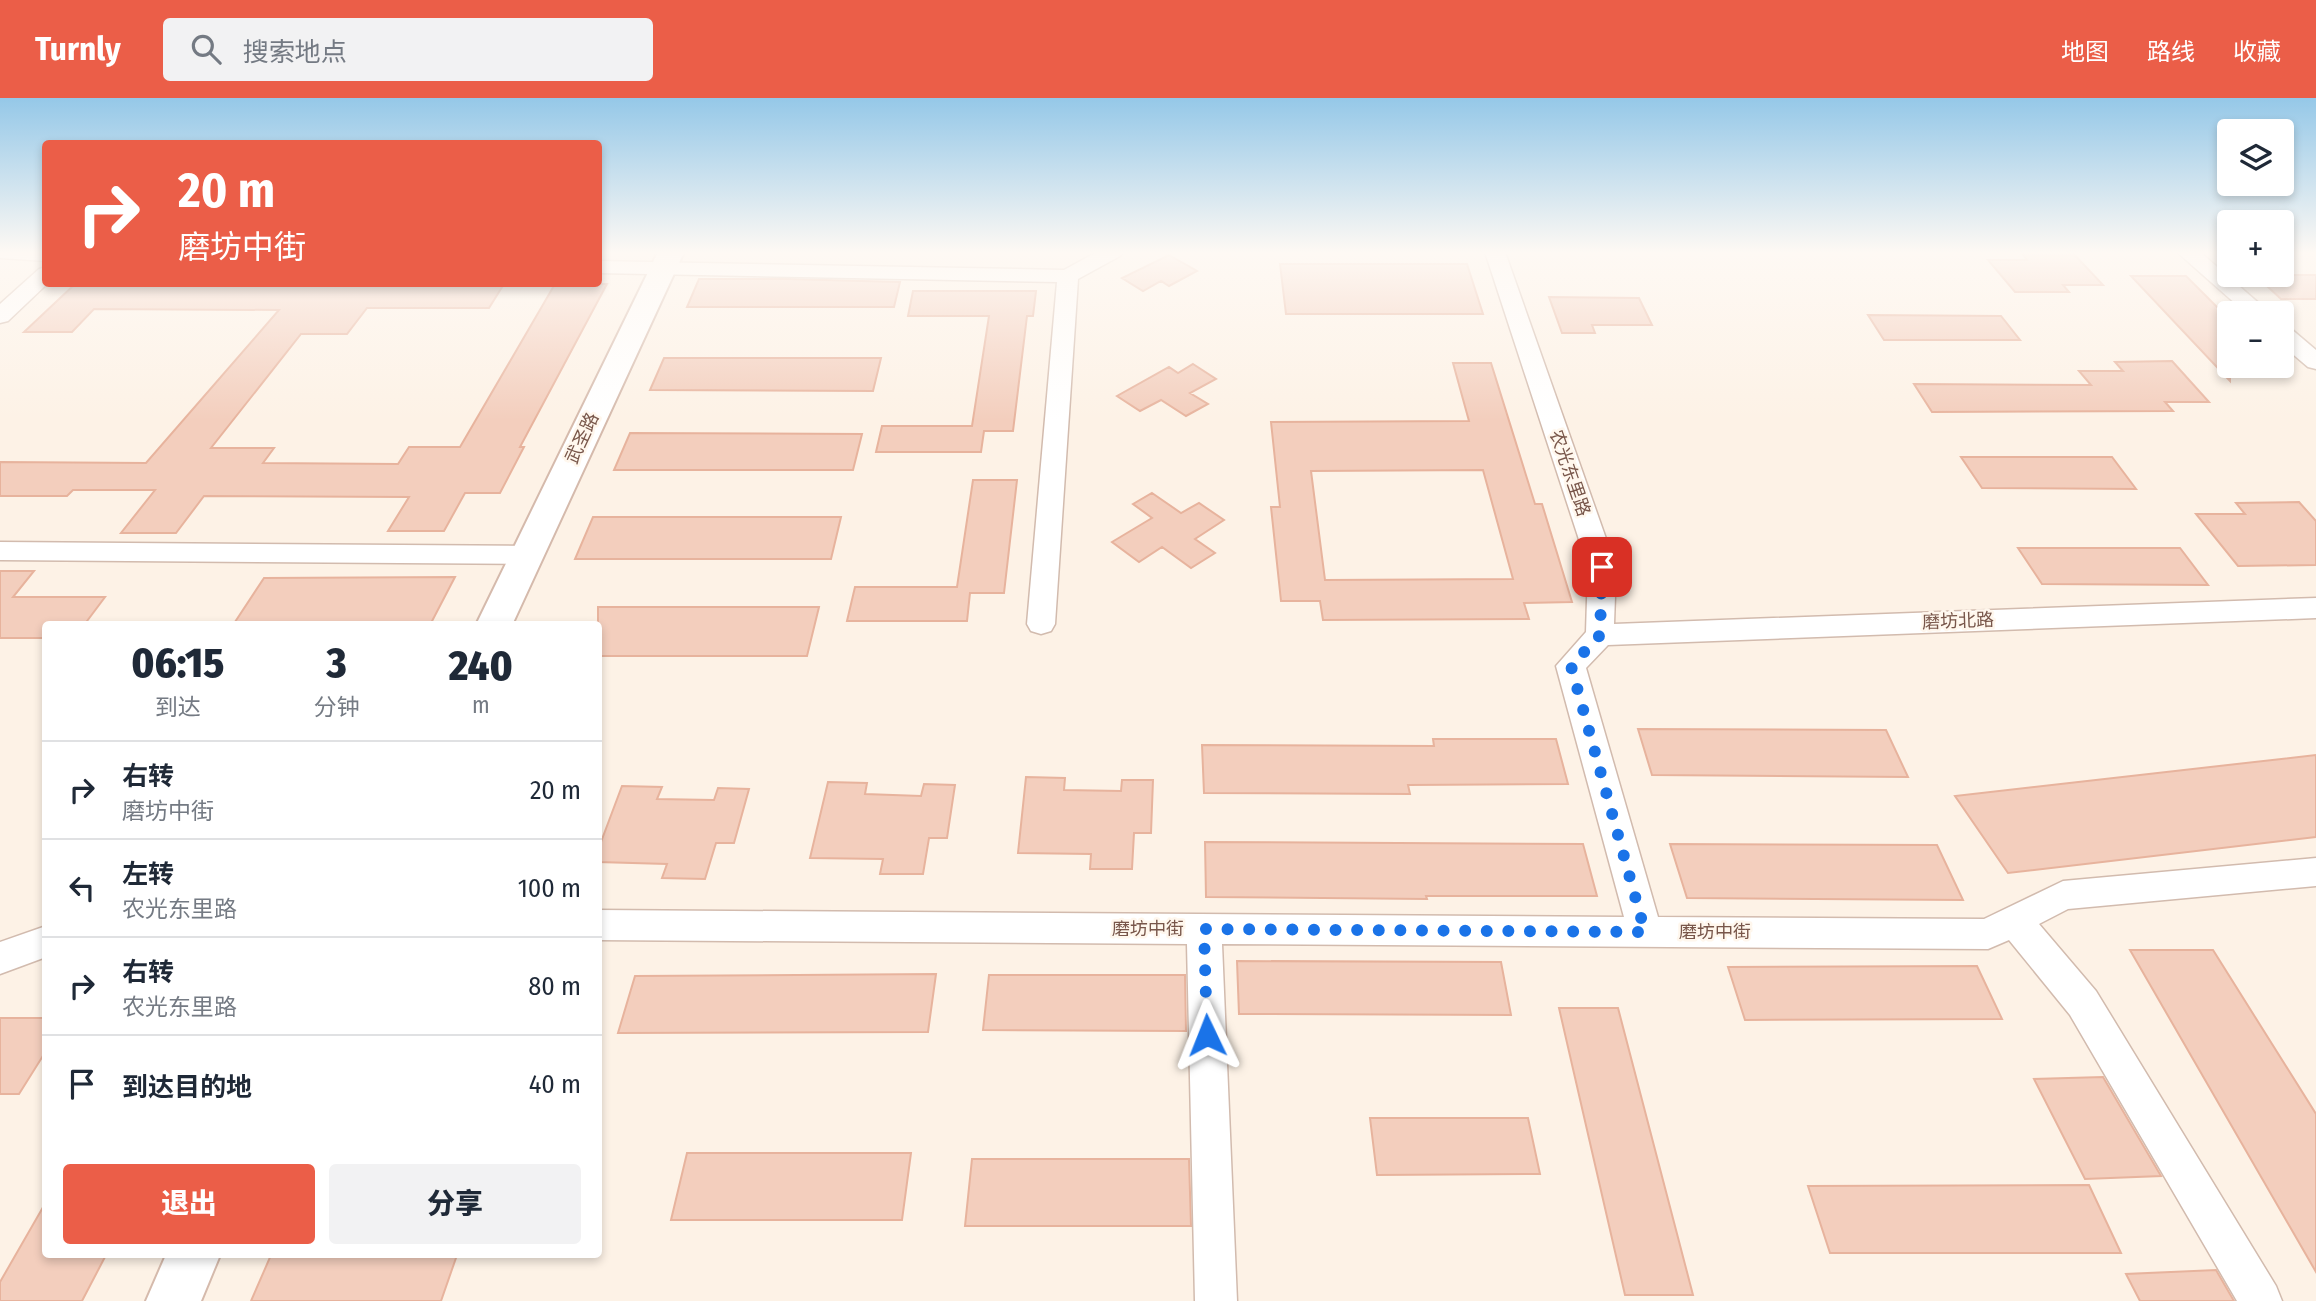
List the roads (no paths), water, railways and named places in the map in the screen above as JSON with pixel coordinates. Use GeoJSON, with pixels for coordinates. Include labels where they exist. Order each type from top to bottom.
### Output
{"type":"FeatureCollection","features":[{"type":"Feature","properties":{"kind":"street","name":"武圣路"},"geometry":{"type":"LineString","coordinates":[[496,621],[644,308]]}},
{"type":"Feature","properties":{"kind":"street"},"geometry":{"type":"LineString","coordinates":[[1041,624],[1066,308]]}},
{"type":"Feature","properties":{"kind":"street","name":"农光东里路"},"geometry":{"type":"LineString","coordinates":[[1514,308],[1602,567],[1600,635]]}},
{"type":"Feature","properties":{"kind":"street"},"geometry":{"type":"LineString","coordinates":[[2294,343],[2316,362]]}},
{"type":"Feature","properties":{"kind":"street"},"geometry":{"type":"LineString","coordinates":[[0,551],[527,555]]}},
{"type":"Feature","properties":{"kind":"street","name":"磨坊北路"},"geometry":{"type":"LineString","coordinates":[[1600,635],[2316,607]]}},
{"type":"Feature","properties":{"kind":"street"},"geometry":{"type":"LineString","coordinates":[[1600,635],[1571,666],[1645,932]]}},
{"type":"Feature","properties":{"kind":"street","name":"磨坊中街"},"geometry":{"type":"LineString","coordinates":[[602,925],[1988,934],[2063,895],[2316,872]]}},
{"type":"Feature","properties":{"kind":"street"},"geometry":{"type":"LineString","coordinates":[[2014,920],[2083,1003],[2261,1301]]}},
{"type":"Feature","properties":{"kind":"street"},"geometry":{"type":"LineString","coordinates":[[1204,929],[1216,1301]]}},
{"type":"Feature","properties":{"kind":"street"},"geometry":{"type":"LineString","coordinates":[[0,958],[42,942]]}},
{"type":"Feature","properties":{"kind":"street"},"geometry":{"type":"LineString","coordinates":[[173,1301],[193,1258]]}}]}
